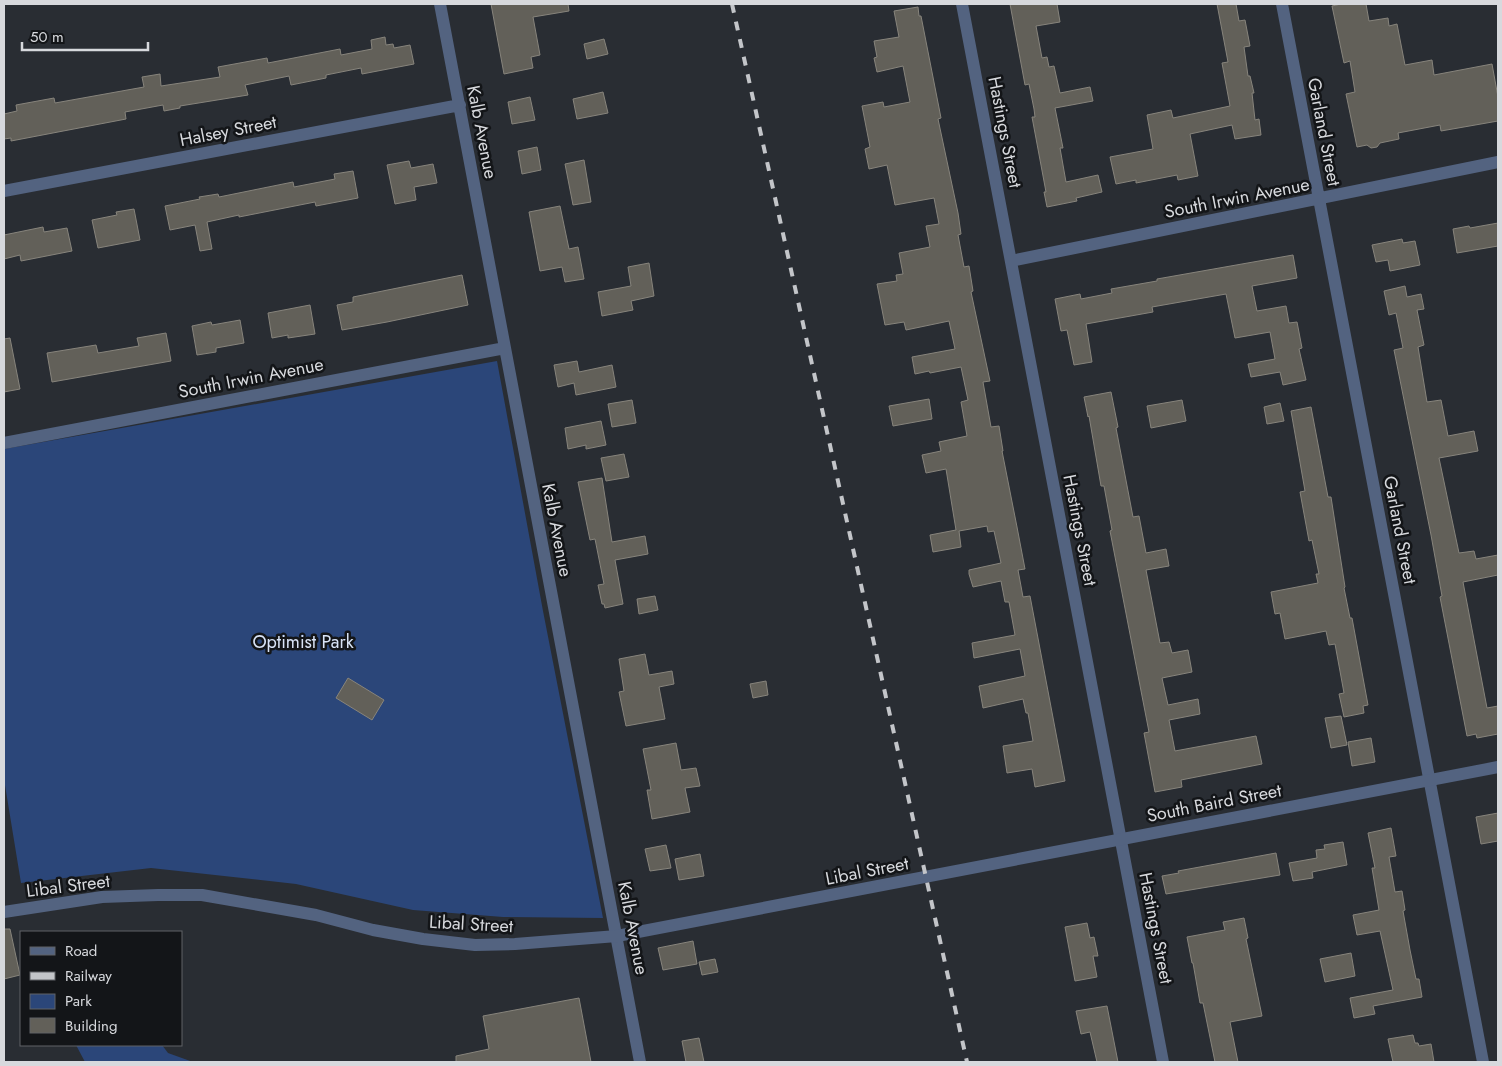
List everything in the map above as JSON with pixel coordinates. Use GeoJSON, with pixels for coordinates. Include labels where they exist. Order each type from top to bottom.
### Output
{"type":"FeatureCollection","features":[{"type":"Feature","properties":{"kind":"street","name":"Kalb Avenue"},"geometry":{"type":"LineString","coordinates":[[440,4],[640,1062]]}},
{"type":"Feature","properties":{"kind":"street","name":"Hastings Street"},"geometry":{"type":"LineString","coordinates":[[962,4],[1163,1062]]}},
{"type":"Feature","properties":{"kind":"street","name":"Garland Street"},"geometry":{"type":"LineString","coordinates":[[1282,4],[1483,1062]]}},
{"type":"Feature","properties":{"kind":"street","name":"Halsey Street"},"geometry":{"type":"LineString","coordinates":[[4,191],[460,106]]}},
{"type":"Feature","properties":{"kind":"street","name":"South Irwin Avenue"},"geometry":{"type":"LineString","coordinates":[[1011,261],[1319,200],[1498,162]]}},
{"type":"Feature","properties":{"kind":"street","name":"South Irwin Avenue"},"geometry":{"type":"LineString","coordinates":[[4,443],[505,348]]}},
{"type":"Feature","properties":{"kind":"street","name":"South Baird Street"},"geometry":{"type":"LineString","coordinates":[[936,875],[1498,767]]}},
{"type":"Feature","properties":{"kind":"street","name":"Libal Street"},"geometry":{"type":"LineString","coordinates":[[4,912],[102,897],[202,896],[316,915],[373,930],[423,939],[475,945],[515,944],[617,936],[936,875]]}},
{"type":"Feature","properties":{"kind":"green space","name":"Optimist Park"},"geometry":{"type":"Polygon","coordinates":[[[497,361],[543,611],[603,918],[503,917],[413,910],[296,884],[151,868],[21,883],[4,779],[4,449],[497,361]]]}},
{"type":"Feature","properties":{"kind":"green space"},"geometry":{"type":"Polygon","coordinates":[[[77,1046],[163,1046],[168,1053],[193,1062],[85,1062],[77,1046]]]}},
{"type":"Feature","properties":{"kind":"building"},"geometry":{"type":"Polygon","coordinates":[[[491,4],[568,4],[569,11],[533,17],[540,55],[531,57],[533,68],[504,74],[491,4]]]}},
{"type":"Feature","properties":{"kind":"building"},"geometry":{"type":"Polygon","coordinates":[[[1010,4],[1057,4],[1060,22],[1036,26],[1042,58],[1047,57],[1049,67],[1054,66],[1060,93],[1090,87],[1093,101],[1055,108],[1063,148],[1060,148],[1066,182],[1098,175],[1102,192],[1076,198],[1077,201],[1047,207],[1032,117],[1035,117],[1034,109],[1029,84],[1025,85],[1010,4]]]}},
{"type":"Feature","properties":{"kind":"building"},"geometry":{"type":"Polygon","coordinates":[[[1217,4],[1236,4],[1239,21],[1245,20],[1250,46],[1244,47],[1248,76],[1250,76],[1254,93],[1252,93],[1255,120],[1259,119],[1261,135],[1235,139],[1232,125],[1190,134],[1198,176],[1178,180],[1177,175],[1136,183],[1136,180],[1116,184],[1110,157],[1153,149],[1147,115],[1171,110],[1173,118],[1230,106],[1222,63],[1228,62],[1217,4]]]}},
{"type":"Feature","properties":{"kind":"building"},"geometry":{"type":"Polygon","coordinates":[[[1366,4],[1369,21],[1388,18],[1389,26],[1397,24],[1405,65],[1432,60],[1434,75],[1492,64],[1498,97],[1498,121],[1441,131],[1440,125],[1398,133],[1399,139],[1380,143],[1377,147],[1371,148],[1367,145],[1357,147],[1346,94],[1355,92],[1350,61],[1344,63],[1332,6],[1366,4]]]}},
{"type":"Feature","properties":{"kind":"building"},"geometry":{"type":"Polygon","coordinates":[[[918,7],[941,118],[938,119],[958,213],[961,234],[958,235],[964,267],[969,266],[973,291],[971,292],[990,381],[983,382],[991,427],[999,426],[1002,451],[1025,569],[1018,570],[1023,597],[1030,596],[1065,781],[1035,787],[1032,769],[1007,773],[1003,746],[1033,741],[1028,713],[1026,713],[1023,699],[983,708],[979,686],[1025,676],[1020,649],[974,658],[972,643],[1015,635],[1009,602],[1005,602],[1001,581],[973,587],[969,574],[969,570],[1001,563],[994,531],[988,532],[987,526],[959,531],[961,547],[933,552],[930,535],[956,530],[946,469],[926,473],[922,455],[941,451],[939,442],[967,436],[961,402],[968,400],[961,367],[915,374],[912,357],[955,349],[949,321],[906,330],[904,322],[885,325],[877,284],[897,281],[896,275],[903,274],[899,253],[930,247],[926,226],[939,224],[934,198],[895,205],[887,165],[869,169],[865,149],[870,147],[862,106],[883,102],[884,107],[910,102],[903,66],[877,72],[874,58],[877,57],[874,41],[899,37],[894,11],[918,7]]]}},
{"type":"Feature","properties":{"kind":"building"},"geometry":{"type":"Polygon","coordinates":[[[385,37],[386,45],[393,44],[394,48],[410,45],[414,64],[362,74],[361,68],[291,85],[289,76],[245,85],[248,95],[180,106],[180,108],[164,111],[163,105],[125,112],[126,119],[11,141],[11,138],[4,139],[4,114],[17,111],[16,105],[54,98],[55,103],[144,87],[142,77],[160,74],[161,86],[220,77],[218,67],[267,58],[268,63],[340,49],[341,55],[372,49],[371,40],[385,37]]]}},
{"type":"Feature","properties":{"kind":"building"},"geometry":{"type":"Polygon","coordinates":[[[604,39],[608,54],[587,59],[584,44],[604,39]]]}},
{"type":"Feature","properties":{"kind":"building"},"geometry":{"type":"Polygon","coordinates":[[[603,92],[608,113],[577,119],[573,99],[603,92]]]}},
{"type":"Feature","properties":{"kind":"building"},"geometry":{"type":"Polygon","coordinates":[[[530,97],[535,120],[512,124],[508,102],[530,97]]]}},
{"type":"Feature","properties":{"kind":"building"},"geometry":{"type":"Polygon","coordinates":[[[537,147],[541,170],[522,174],[518,151],[537,147]]]}},
{"type":"Feature","properties":{"kind":"building"},"geometry":{"type":"Polygon","coordinates":[[[584,160],[591,202],[573,205],[565,164],[584,160]]]}},
{"type":"Feature","properties":{"kind":"building"},"geometry":{"type":"Polygon","coordinates":[[[409,161],[411,168],[433,164],[437,183],[414,187],[416,200],[395,204],[387,165],[409,161]]]}},
{"type":"Feature","properties":{"kind":"building"},"geometry":{"type":"Polygon","coordinates":[[[353,171],[358,198],[316,206],[315,202],[207,222],[212,249],[200,251],[195,225],[170,230],[165,206],[200,199],[199,197],[218,194],[219,197],[293,182],[294,187],[335,179],[334,174],[353,171]]]}},
{"type":"Feature","properties":{"kind":"building"},"geometry":{"type":"Polygon","coordinates":[[[560,206],[569,249],[578,247],[584,279],[565,282],[562,267],[540,271],[529,212],[560,206]]]}},
{"type":"Feature","properties":{"kind":"building"},"geometry":{"type":"Polygon","coordinates":[[[134,209],[140,240],[98,248],[92,220],[117,215],[116,212],[134,209]]]}},
{"type":"Feature","properties":{"kind":"building"},"geometry":{"type":"Polygon","coordinates":[[[1498,223],[1498,246],[1457,253],[1453,229],[1498,223]]]}},
{"type":"Feature","properties":{"kind":"building"},"geometry":{"type":"Polygon","coordinates":[[[43,227],[44,232],[67,228],[72,251],[21,261],[20,255],[4,259],[4,235],[43,227]]]}},
{"type":"Feature","properties":{"kind":"building"},"geometry":{"type":"Polygon","coordinates":[[[1402,239],[1403,243],[1415,241],[1420,265],[1390,271],[1388,260],[1376,262],[1372,245],[1402,239]]]}},
{"type":"Feature","properties":{"kind":"building"},"geometry":{"type":"Polygon","coordinates":[[[1293,255],[1297,278],[1252,286],[1257,311],[1286,306],[1289,323],[1297,322],[1302,348],[1299,349],[1306,380],[1283,385],[1280,372],[1251,377],[1248,364],[1275,359],[1270,332],[1235,338],[1226,294],[1152,307],[1153,312],[1086,324],[1092,362],[1074,365],[1067,330],[1061,331],[1055,299],[1080,294],[1081,299],[1112,293],[1111,289],[1157,281],[1157,279],[1293,255]]]}},
{"type":"Feature","properties":{"kind":"building"},"geometry":{"type":"Polygon","coordinates":[[[649,263],[654,296],[631,301],[633,310],[602,316],[598,292],[631,286],[628,267],[649,263]]]}},
{"type":"Feature","properties":{"kind":"building"},"geometry":{"type":"Polygon","coordinates":[[[462,275],[468,305],[342,330],[337,305],[353,302],[353,297],[462,275]]]}},
{"type":"Feature","properties":{"kind":"building"},"geometry":{"type":"Polygon","coordinates":[[[1405,286],[1407,297],[1421,294],[1424,309],[1417,310],[1424,345],[1418,347],[1427,402],[1441,400],[1448,436],[1474,431],[1478,451],[1439,458],[1459,553],[1474,551],[1476,559],[1498,555],[1498,575],[1463,582],[1487,708],[1498,706],[1498,734],[1477,738],[1476,734],[1467,736],[1440,597],[1442,596],[1431,535],[1394,350],[1403,348],[1396,313],[1389,315],[1384,291],[1405,286]]]}},
{"type":"Feature","properties":{"kind":"building"},"geometry":{"type":"Polygon","coordinates":[[[310,305],[315,334],[288,338],[288,335],[272,338],[268,313],[310,305]]]}},
{"type":"Feature","properties":{"kind":"building"},"geometry":{"type":"Polygon","coordinates":[[[240,320],[244,343],[216,348],[216,352],[197,355],[192,326],[211,322],[212,325],[240,320]]]}},
{"type":"Feature","properties":{"kind":"building"},"geometry":{"type":"Polygon","coordinates":[[[166,333],[171,361],[52,382],[47,353],[96,345],[98,353],[139,346],[137,338],[166,333]]]}},
{"type":"Feature","properties":{"kind":"building"},"geometry":{"type":"Polygon","coordinates":[[[10,338],[20,389],[4,392],[4,339],[10,338]]]}},
{"type":"Feature","properties":{"kind":"building"},"geometry":{"type":"Polygon","coordinates":[[[577,361],[579,372],[612,365],[616,387],[576,395],[574,383],[558,387],[554,365],[577,361]]]}},
{"type":"Feature","properties":{"kind":"building"},"geometry":{"type":"Polygon","coordinates":[[[1111,392],[1133,517],[1139,516],[1146,553],[1166,549],[1169,566],[1146,570],[1160,643],[1169,642],[1172,653],[1188,650],[1192,672],[1162,678],[1168,705],[1198,699],[1200,714],[1169,720],[1175,751],[1256,736],[1262,764],[1181,780],[1182,787],[1155,792],[1144,733],[1149,732],[1110,531],[1112,530],[1104,486],[1101,486],[1084,397],[1111,392]]]}},
{"type":"Feature","properties":{"kind":"building"},"geometry":{"type":"Polygon","coordinates":[[[929,399],[932,419],[893,426],[889,406],[929,399]]]}},
{"type":"Feature","properties":{"kind":"building"},"geometry":{"type":"Polygon","coordinates":[[[632,400],[636,423],[612,427],[608,404],[632,400]]]}},
{"type":"Feature","properties":{"kind":"building"},"geometry":{"type":"Polygon","coordinates":[[[1182,400],[1186,421],[1151,428],[1147,406],[1182,400]]]}},
{"type":"Feature","properties":{"kind":"building"},"geometry":{"type":"Polygon","coordinates":[[[1280,403],[1284,421],[1267,424],[1264,407],[1280,403]]]}},
{"type":"Feature","properties":{"kind":"building"},"geometry":{"type":"Polygon","coordinates":[[[1311,407],[1328,497],[1331,497],[1344,588],[1350,618],[1352,618],[1368,705],[1363,706],[1364,713],[1344,717],[1339,694],[1344,693],[1335,644],[1329,645],[1326,631],[1285,639],[1280,613],[1275,614],[1271,592],[1318,583],[1316,574],[1319,574],[1312,540],[1309,541],[1300,492],[1305,491],[1291,411],[1311,407]]]}},
{"type":"Feature","properties":{"kind":"building"},"geometry":{"type":"Polygon","coordinates":[[[601,421],[606,445],[586,449],[586,445],[568,449],[565,428],[601,421]]]}},
{"type":"Feature","properties":{"kind":"building"},"geometry":{"type":"Polygon","coordinates":[[[624,454],[629,477],[606,481],[601,458],[624,454]]]}},
{"type":"Feature","properties":{"kind":"building"},"geometry":{"type":"Polygon","coordinates":[[[602,478],[612,542],[645,536],[648,554],[615,560],[623,604],[605,608],[604,604],[602,604],[598,585],[604,584],[595,539],[590,540],[578,482],[602,478]]]}},
{"type":"Feature","properties":{"kind":"building"},"geometry":{"type":"Polygon","coordinates":[[[655,596],[658,610],[639,614],[637,599],[655,596]]]}},
{"type":"Feature","properties":{"kind":"building"},"geometry":{"type":"Polygon","coordinates":[[[645,654],[649,675],[672,671],[674,684],[659,687],[665,719],[626,726],[619,692],[624,691],[619,659],[645,654]]]}},
{"type":"Feature","properties":{"kind":"building"},"geometry":{"type":"Polygon","coordinates":[[[348,678],[384,700],[372,720],[336,698],[348,678]]]}},
{"type":"Feature","properties":{"kind":"building"},"geometry":{"type":"Polygon","coordinates":[[[766,681],[768,695],[753,698],[750,684],[766,681]]]}},
{"type":"Feature","properties":{"kind":"building"},"geometry":{"type":"Polygon","coordinates":[[[1341,716],[1347,745],[1331,748],[1325,718],[1341,716]]]}},
{"type":"Feature","properties":{"kind":"building"},"geometry":{"type":"Polygon","coordinates":[[[1371,738],[1375,762],[1352,766],[1348,742],[1371,738]]]}},
{"type":"Feature","properties":{"kind":"building"},"geometry":{"type":"Polygon","coordinates":[[[676,743],[681,770],[696,768],[700,786],[685,788],[690,812],[652,819],[647,790],[651,790],[643,749],[676,743]]]}},
{"type":"Feature","properties":{"kind":"building"},"geometry":{"type":"Polygon","coordinates":[[[1498,813],[1498,841],[1481,844],[1476,817],[1498,813]]]}},
{"type":"Feature","properties":{"kind":"building"},"geometry":{"type":"Polygon","coordinates":[[[1391,828],[1396,856],[1389,857],[1395,892],[1402,891],[1405,910],[1403,911],[1410,950],[1416,979],[1419,979],[1422,997],[1373,1006],[1375,1014],[1354,1018],[1350,998],[1393,990],[1380,931],[1357,935],[1353,915],[1379,910],[1372,868],[1375,868],[1368,833],[1391,828]]]}},
{"type":"Feature","properties":{"kind":"building"},"geometry":{"type":"Polygon","coordinates":[[[1343,842],[1347,865],[1312,872],[1313,878],[1293,881],[1289,863],[1317,858],[1316,850],[1325,849],[1324,845],[1343,842]]]}},
{"type":"Feature","properties":{"kind":"building"},"geometry":{"type":"Polygon","coordinates":[[[666,845],[671,868],[650,871],[645,849],[666,845]]]}},
{"type":"Feature","properties":{"kind":"building"},"geometry":{"type":"Polygon","coordinates":[[[1276,853],[1280,875],[1166,894],[1162,876],[1179,873],[1178,871],[1276,853]]]}},
{"type":"Feature","properties":{"kind":"building"},"geometry":{"type":"Polygon","coordinates":[[[700,854],[704,876],[679,880],[675,859],[700,854]]]}},
{"type":"Feature","properties":{"kind":"building"},"geometry":{"type":"Polygon","coordinates":[[[1244,918],[1248,938],[1246,939],[1262,1016],[1230,1022],[1238,1062],[1215,1062],[1203,1003],[1200,1003],[1187,937],[1225,930],[1223,922],[1244,918]]]}},
{"type":"Feature","properties":{"kind":"building"},"geometry":{"type":"Polygon","coordinates":[[[1087,923],[1090,938],[1094,937],[1098,956],[1093,956],[1097,977],[1075,981],[1065,927],[1087,923]]]}},
{"type":"Feature","properties":{"kind":"building"},"geometry":{"type":"Polygon","coordinates":[[[4,929],[10,929],[20,975],[4,979],[4,929]]]}},
{"type":"Feature","properties":{"kind":"building"},"geometry":{"type":"Polygon","coordinates":[[[693,941],[697,964],[663,970],[658,948],[693,941]]]}},
{"type":"Feature","properties":{"kind":"building"},"geometry":{"type":"Polygon","coordinates":[[[1351,953],[1355,976],[1325,982],[1320,959],[1351,953]]]}},
{"type":"Feature","properties":{"kind":"building"},"geometry":{"type":"Polygon","coordinates":[[[715,959],[718,972],[702,975],[699,962],[715,959]]]}},
{"type":"Feature","properties":{"kind":"building"},"geometry":{"type":"Polygon","coordinates":[[[579,998],[591,1062],[456,1062],[456,1056],[489,1049],[483,1016],[579,998]]]}},
{"type":"Feature","properties":{"kind":"building"},"geometry":{"type":"Polygon","coordinates":[[[1107,1006],[1118,1062],[1097,1062],[1090,1032],[1081,1034],[1076,1011],[1107,1006]]]}},
{"type":"Feature","properties":{"kind":"building"},"geometry":{"type":"Polygon","coordinates":[[[1413,1035],[1415,1043],[1418,1043],[1419,1046],[1431,1044],[1434,1062],[1393,1062],[1388,1039],[1413,1035]]]}},
{"type":"Feature","properties":{"kind":"building"},"geometry":{"type":"Polygon","coordinates":[[[699,1038],[704,1062],[686,1062],[682,1041],[699,1038]]]}},
{"type":"Feature","properties":{"kind":"railway"},"geometry":{"type":"LineString","coordinates":[[732,4],[967,1062]]}}]}
